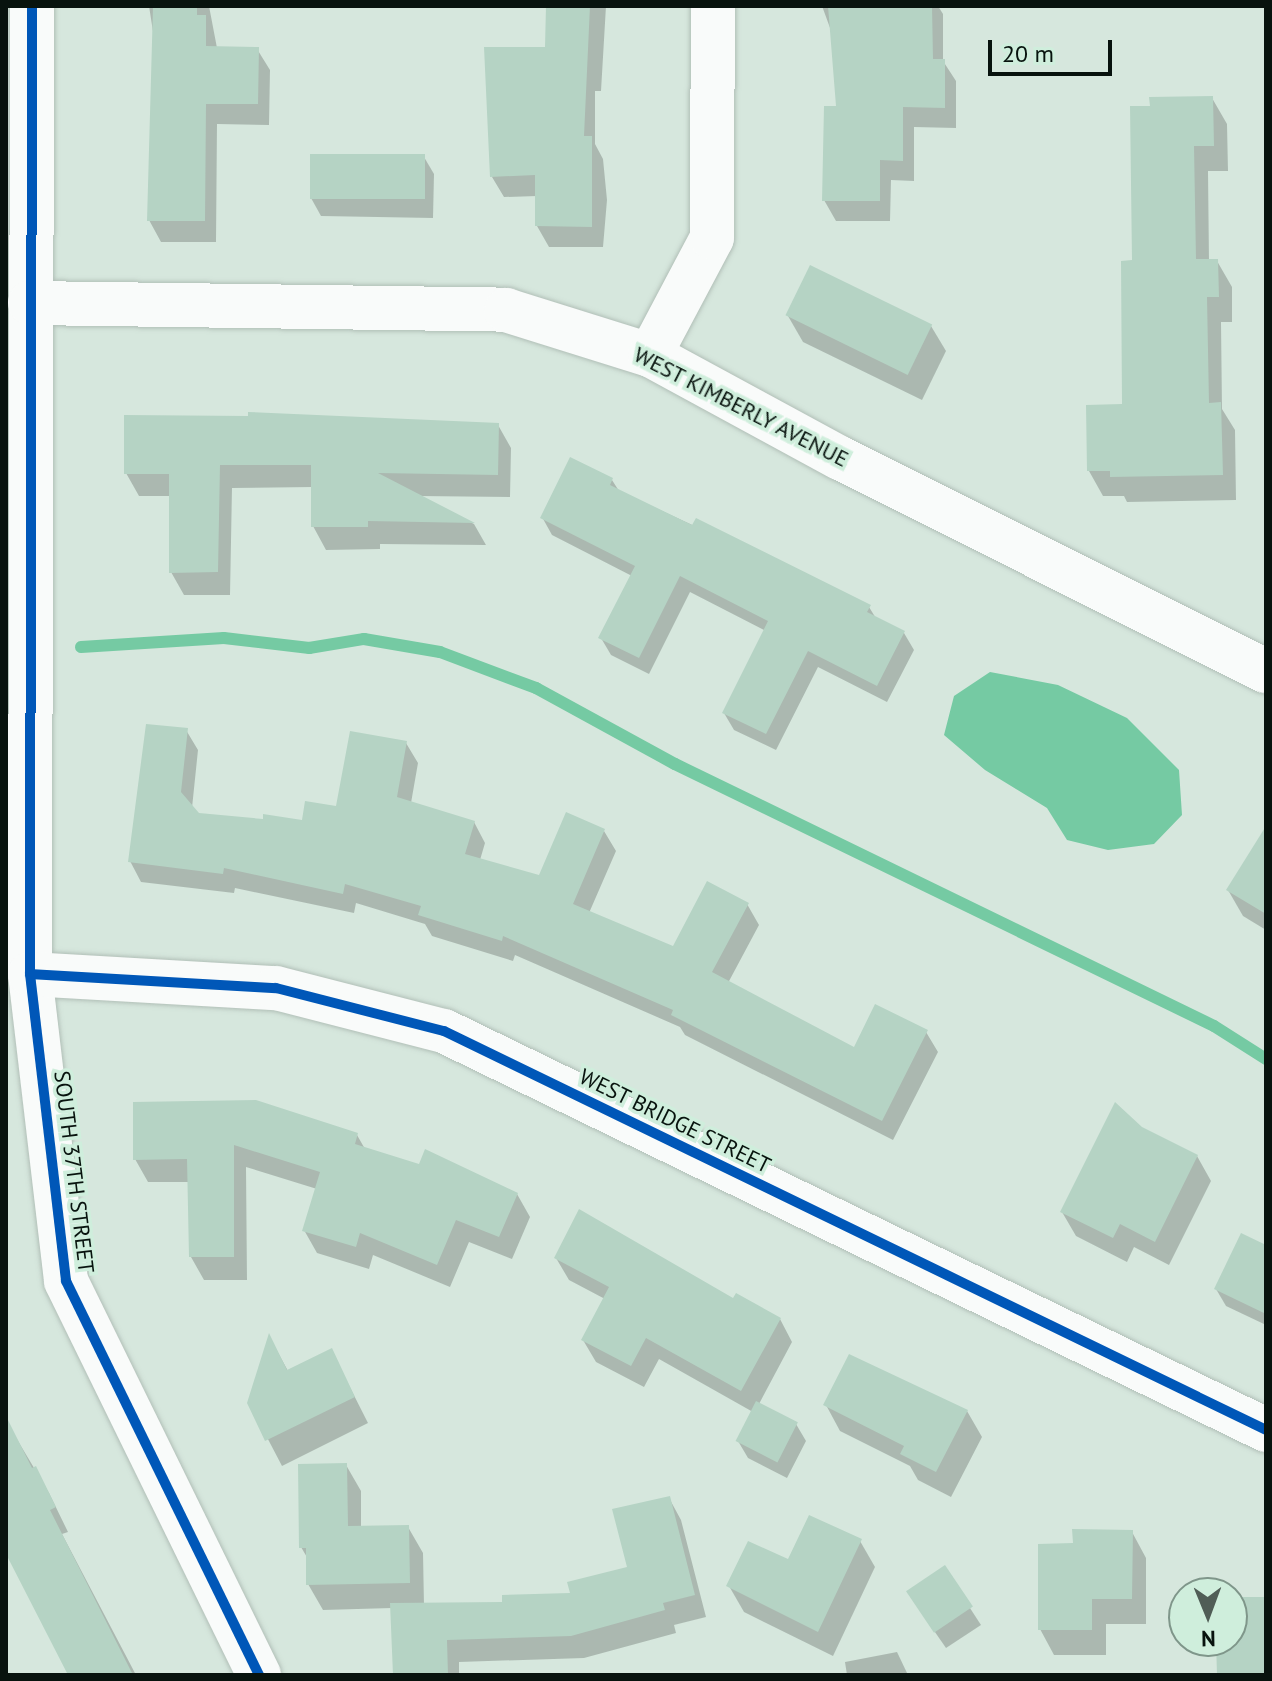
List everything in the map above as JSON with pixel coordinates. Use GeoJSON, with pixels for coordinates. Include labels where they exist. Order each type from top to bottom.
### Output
{"type":"FeatureCollection","features":[{"type":"Feature","properties":{"kind":"street","name":"SOUTH 37TH STREET"},"geometry":{"type":"LineString","coordinates":[[32,6],[30,974],[66,1281],[259,1675]]}},
{"type":"Feature","properties":{"kind":"street"},"geometry":{"type":"LineString","coordinates":[[650,355],[712,238],[713,6]]}},
{"type":"Feature","properties":{"kind":"street","name":"WEST KIMBERLY AVENUE"},"geometry":{"type":"LineString","coordinates":[[30,303],[506,310],[650,355],[882,479],[1266,671]]}},
{"type":"Feature","properties":{"kind":"street","name":"WEST BRIDGE STREET"},"geometry":{"type":"LineString","coordinates":[[30,974],[276,988],[444,1031],[1266,1430]]}},
{"type":"Feature","properties":{"kind":"shaded area"},"geometry":{"type":"Polygon","coordinates":[[[990,672],[1058,685],[1127,718],[1179,770],[1182,815],[1154,844],[1108,850],[1067,840],[1047,808],[985,770],[944,735],[954,696],[990,672]]]}},
{"type":"Feature","properties":{"kind":"building"},"geometry":{"type":"Polygon","coordinates":[[[153,6],[197,6],[197,15],[206,15],[206,46],[259,47],[258,104],[206,104],[205,221],[147,221],[153,6]]]}},
{"type":"Feature","properties":{"kind":"building"},"geometry":{"type":"Polygon","coordinates":[[[546,6],[590,6],[584,136],[592,136],[592,227],[535,226],[535,175],[490,177],[484,47],[545,47],[546,6]]]}},
{"type":"Feature","properties":{"kind":"building"},"geometry":{"type":"Polygon","coordinates":[[[828,6],[932,6],[933,59],[945,59],[945,108],[903,107],[903,161],[880,160],[880,201],[822,201],[824,106],[836,106],[828,6]]]}},
{"type":"Feature","properties":{"kind":"building"},"geometry":{"type":"Polygon","coordinates":[[[1213,96],[1214,146],[1194,146],[1196,259],[1218,259],[1219,297],[1207,297],[1209,403],[1221,402],[1223,475],[1110,477],[1110,471],[1087,471],[1086,405],[1122,404],[1121,261],[1132,260],[1130,106],[1150,106],[1149,97],[1213,96]]]}},
{"type":"Feature","properties":{"kind":"building"},"geometry":{"type":"Polygon","coordinates":[[[310,154],[425,154],[425,199],[310,199],[310,154]]]}},
{"type":"Feature","properties":{"kind":"building"},"geometry":{"type":"Polygon","coordinates":[[[810,265],[932,325],[908,375],[785,315],[810,265]]]}},
{"type":"Feature","properties":{"kind":"building"},"geometry":{"type":"Polygon","coordinates":[[[248,412],[499,423],[498,475],[378,473],[475,523],[368,521],[368,527],[311,527],[311,465],[220,465],[218,572],[169,573],[169,474],[124,474],[124,415],[248,416],[248,412]]]}},
{"type":"Feature","properties":{"kind":"building"},"geometry":{"type":"Polygon","coordinates":[[[570,457],[613,478],[610,485],[692,525],[696,518],[871,605],[867,612],[905,631],[877,686],[808,651],[766,734],[722,713],[768,621],[680,576],[639,658],[598,638],[635,566],[540,518],[570,457]]]}},
{"type":"Feature","properties":{"kind":"building"},"geometry":{"type":"Polygon","coordinates":[[[146,724],[188,728],[181,792],[199,813],[263,819],[263,814],[302,820],[305,801],[336,806],[350,731],[407,741],[397,797],[475,821],[465,854],[539,875],[566,812],[605,829],[573,904],[673,946],[707,881],[749,903],[712,972],[854,1047],[875,1004],[928,1030],[882,1121],[671,1015],[673,1010],[503,936],[502,941],[418,915],[421,906],[345,884],[343,894],[224,868],[223,874],[128,862],[146,724]]]}},
{"type":"Feature","properties":{"kind":"building"},"geometry":{"type":"Polygon","coordinates":[[[1266,826],[1266,914],[1226,890],[1266,826]]]}},
{"type":"Feature","properties":{"kind":"building"},"geometry":{"type":"Polygon","coordinates":[[[256,1100],[358,1133],[355,1144],[419,1164],[425,1149],[518,1193],[499,1237],[456,1220],[437,1265],[360,1233],[356,1247],[302,1231],[320,1172],[234,1145],[234,1257],[189,1257],[187,1159],[133,1160],[133,1102],[256,1100]]]}},
{"type":"Feature","properties":{"kind":"building"},"geometry":{"type":"Polygon","coordinates":[[[1115,1102],[1142,1127],[1198,1155],[1155,1242],[1120,1224],[1113,1238],[1060,1212],[1115,1102]]]}},
{"type":"Feature","properties":{"kind":"building"},"geometry":{"type":"Polygon","coordinates":[[[579,1209],[733,1298],[736,1293],[781,1318],[741,1391],[646,1338],[631,1366],[581,1340],[609,1287],[554,1258],[579,1209]]]}},
{"type":"Feature","properties":{"kind":"building"},"geometry":{"type":"Polygon","coordinates":[[[1241,1233],[1266,1245],[1266,1314],[1214,1289],[1241,1233]]]}},
{"type":"Feature","properties":{"kind":"building"},"geometry":{"type":"Polygon","coordinates":[[[269,1333],[287,1370],[332,1348],[355,1397],[265,1441],[247,1403],[269,1333]]]}},
{"type":"Feature","properties":{"kind":"building"},"geometry":{"type":"Polygon","coordinates":[[[849,1354],[968,1410],[936,1472],[900,1454],[904,1446],[823,1405],[849,1354]]]}},
{"type":"Feature","properties":{"kind":"building"},"geometry":{"type":"Polygon","coordinates":[[[756,1401],[798,1422],[777,1462],[736,1441],[756,1401]]]}},
{"type":"Feature","properties":{"kind":"building"},"geometry":{"type":"Polygon","coordinates":[[[6,1416],[32,1468],[36,1466],[56,1507],[50,1510],[133,1675],[68,1675],[6,1554],[6,1416]]]}},
{"type":"Feature","properties":{"kind":"building"},"geometry":{"type":"Polygon","coordinates":[[[347,1463],[348,1526],[409,1525],[410,1583],[306,1585],[306,1548],[299,1548],[298,1464],[347,1463]]]}},
{"type":"Feature","properties":{"kind":"building"},"geometry":{"type":"Polygon","coordinates":[[[670,1496],[695,1595],[663,1603],[665,1610],[571,1636],[447,1640],[448,1675],[393,1675],[390,1603],[502,1602],[502,1595],[570,1593],[567,1582],[627,1567],[612,1509],[670,1496]]]}},
{"type":"Feature","properties":{"kind":"building"},"geometry":{"type":"Polygon","coordinates":[[[809,1515],[862,1539],[818,1632],[726,1586],[748,1541],[788,1559],[809,1515]]]}},
{"type":"Feature","properties":{"kind":"building"},"geometry":{"type":"Polygon","coordinates":[[[1072,1529],[1133,1530],[1132,1599],[1092,1599],[1092,1630],[1038,1630],[1038,1544],[1073,1543],[1072,1529]]]}},
{"type":"Feature","properties":{"kind":"building"},"geometry":{"type":"Polygon","coordinates":[[[945,1565],[973,1606],[934,1633],[906,1591],[945,1565]]]}},
{"type":"Feature","properties":{"kind":"building"},"geometry":{"type":"Polygon","coordinates":[[[1248,1597],[1266,1597],[1266,1675],[1217,1675],[1216,1657],[1248,1657],[1248,1597]]]}},
{"type":"Feature","properties":{"kind":"waterway"},"geometry":{"type":"LineString","coordinates":[[81,647],[224,638],[309,648],[364,639],[440,652],[536,688],[675,764],[1214,1026],[1266,1059]]}},
{"type":"Feature","properties":{"kind":"cycle path"},"geometry":{"type":"LineString","coordinates":[[32,6],[30,974],[66,1281],[259,1675]]}},
{"type":"Feature","properties":{"kind":"cycle path"},"geometry":{"type":"LineString","coordinates":[[30,974],[276,988],[444,1031],[1266,1430]]}}]}
